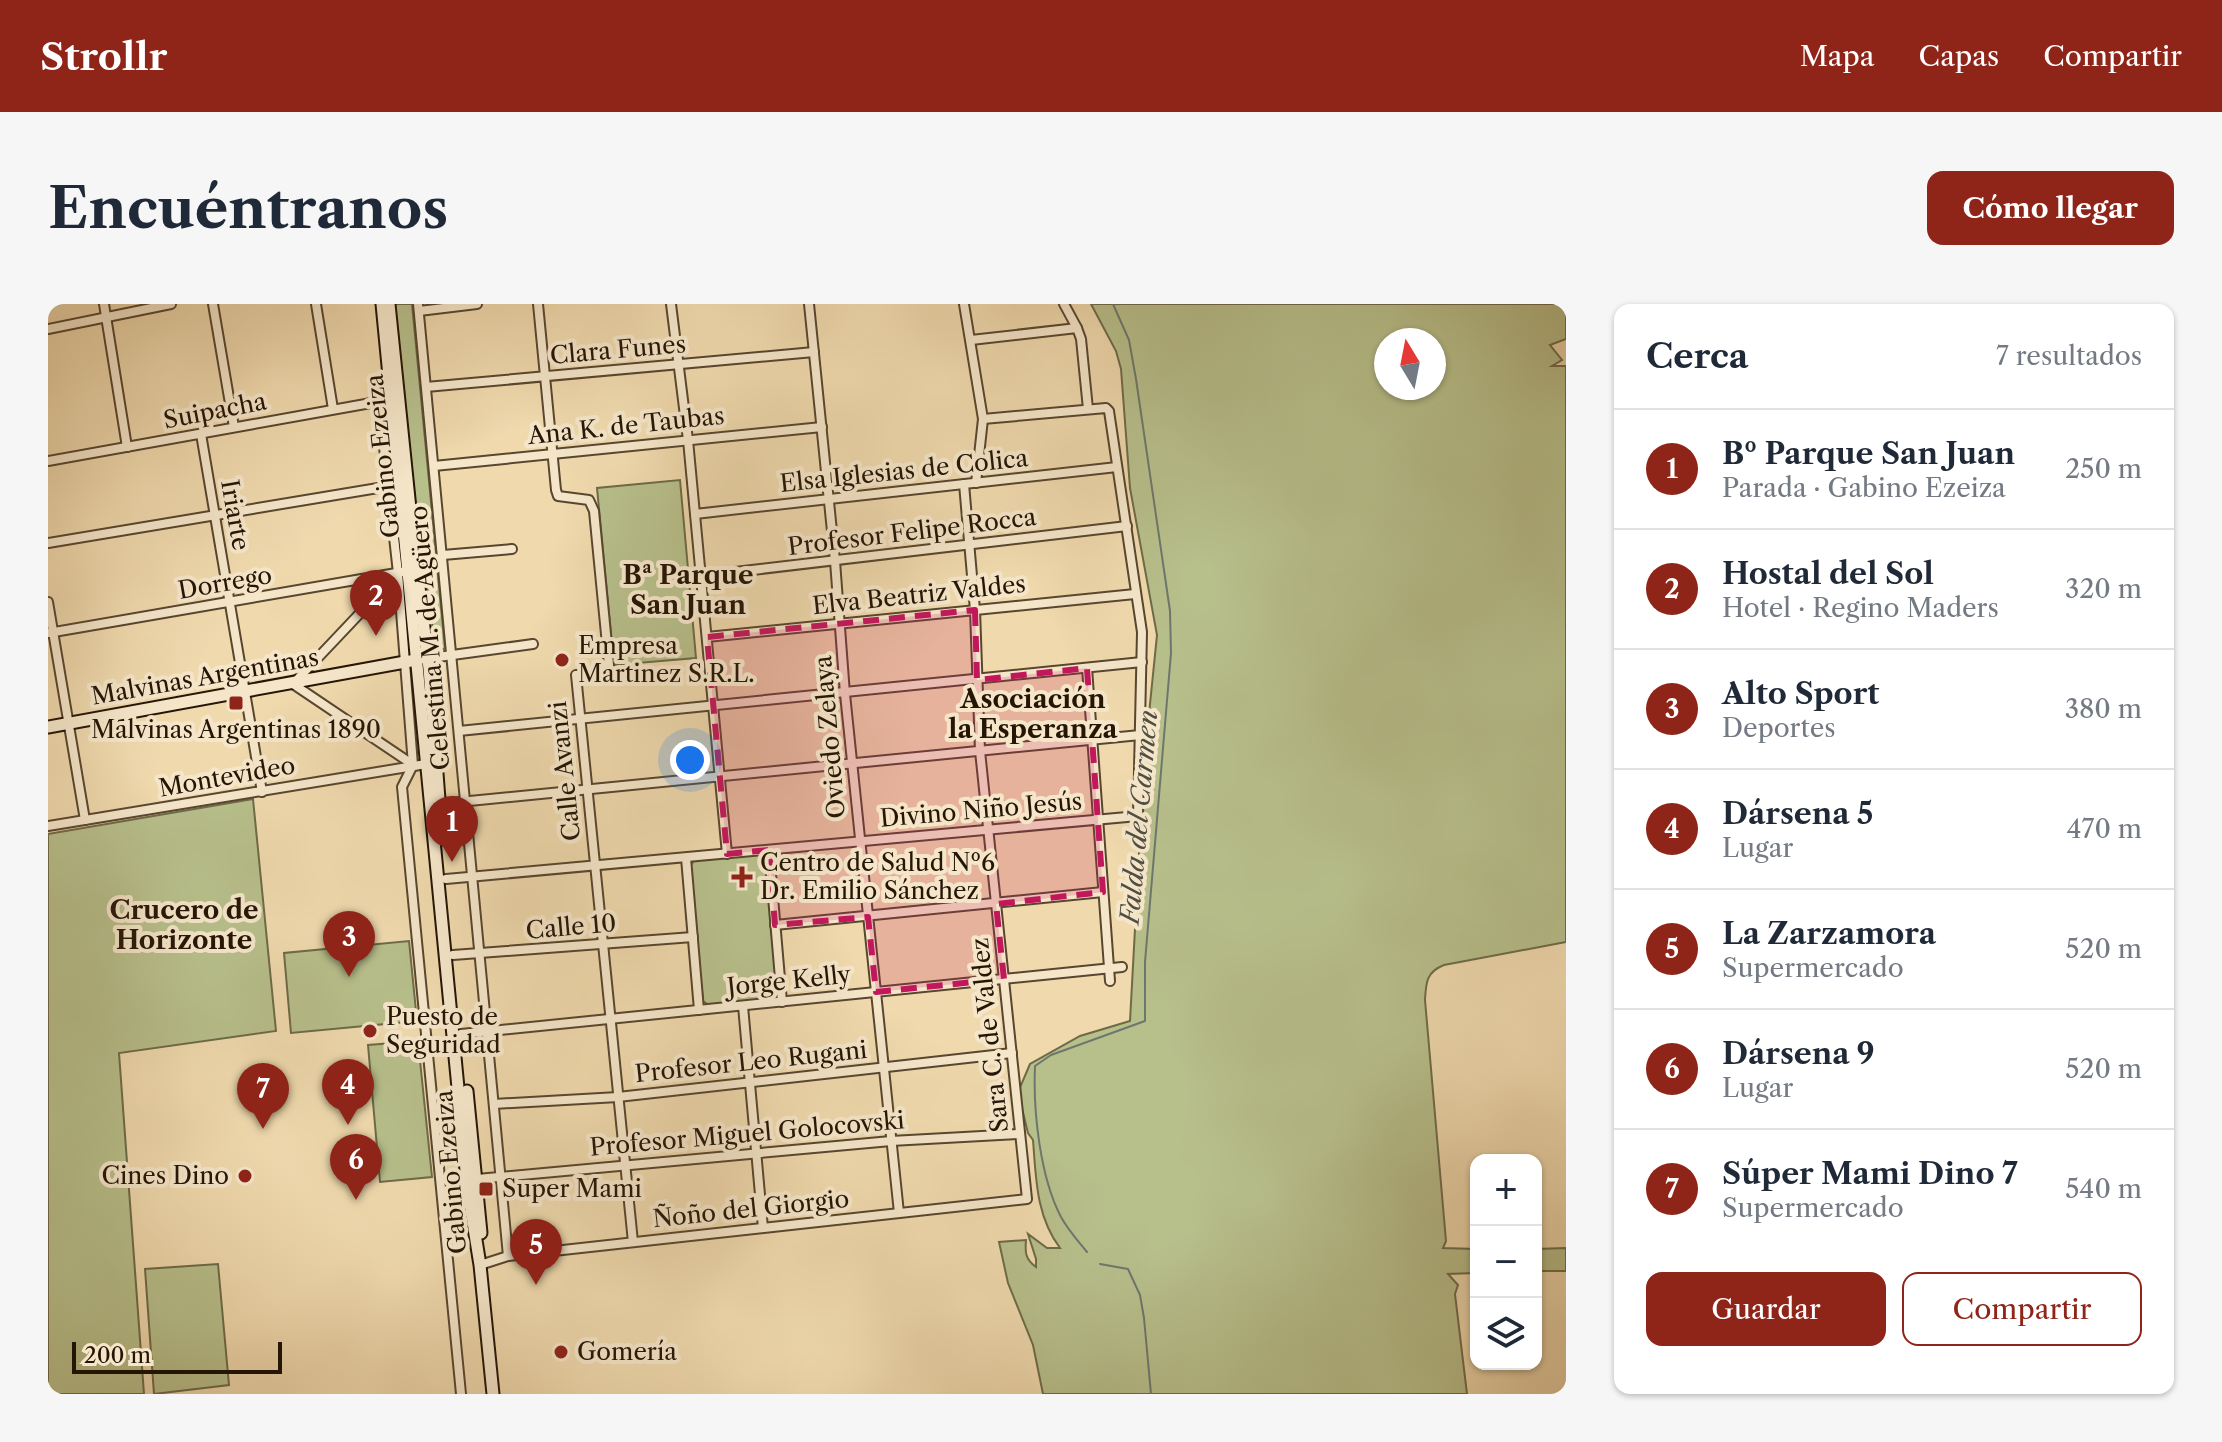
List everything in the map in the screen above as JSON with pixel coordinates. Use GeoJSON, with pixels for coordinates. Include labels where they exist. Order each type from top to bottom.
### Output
{"type":"FeatureCollection","features":[{"type":"Feature","properties":{"kind":"main road","name":"Gabino Ezeiza"},"geometry":{"type":"LineString","coordinates":[[382,304],[385,401],[403,572],[422,659],[439,804],[477,1179],[480,1265]]}},
{"type":"Feature","properties":{"kind":"main road","name":"Gabino Ezeiza"},"geometry":{"type":"LineString","coordinates":[[389,304],[413,538],[426,764],[468,1191],[480,1265]]}},
{"type":"Feature","properties":{"kind":"main road","name":"Malvinas Argentinas"},"geometry":{"type":"LineString","coordinates":[[48,727],[422,659]]}},
{"type":"Feature","properties":{"kind":"main road"},"geometry":{"type":"LineString","coordinates":[[480,1265],[493,1394]]}},
{"type":"Feature","properties":{"kind":"street"},"geometry":{"type":"LineString","coordinates":[[104,304],[127,447]]}},
{"type":"Feature","properties":{"kind":"street"},"geometry":{"type":"LineString","coordinates":[[48,329],[171,304]]}},
{"type":"Feature","properties":{"kind":"street"},"geometry":{"type":"LineString","coordinates":[[213,304],[234,427]]}},
{"type":"Feature","properties":{"kind":"street"},"geometry":{"type":"LineString","coordinates":[[316,304],[333,409]]}},
{"type":"Feature","properties":{"kind":"street"},"geometry":{"type":"LineString","coordinates":[[418,308],[477,304]]}},
{"type":"Feature","properties":{"kind":"street","name":"Calle Avanzi"},"geometry":{"type":"LineString","coordinates":[[538,304],[558,496],[589,500],[594,511],[609,665],[599,673],[576,675],[633,1242]]}},
{"type":"Feature","properties":{"kind":"street"},"geometry":{"type":"LineString","coordinates":[[671,304],[688,440],[727,854]]}},
{"type":"Feature","properties":{"kind":"street","name":"Oviedo Zelaya"},"geometry":{"type":"LineString","coordinates":[[809,304],[845,694],[899,1213]]}},
{"type":"Feature","properties":{"kind":"street"},"geometry":{"type":"LineString","coordinates":[[964,304],[983,419],[976,483]]}},
{"type":"Feature","properties":{"kind":"street"},"geometry":{"type":"LineString","coordinates":[[1064,304],[1081,339],[1088,409]]}},
{"type":"Feature","properties":{"kind":"street","name":"Celestina M. de Agüero"},"geometry":{"type":"LineString","coordinates":[[418,308],[508,1256]]}},
{"type":"Feature","properties":{"kind":"street"},"geometry":{"type":"LineString","coordinates":[[971,340],[1077,328]]}},
{"type":"Feature","properties":{"kind":"street","name":"Clara Funes"},"geometry":{"type":"LineString","coordinates":[[426,387],[814,352]]}},
{"type":"Feature","properties":{"kind":"street","name":"Suipacha"},"geometry":{"type":"LineString","coordinates":[[48,461],[385,401]]}},
{"type":"Feature","properties":{"kind":"street"},"geometry":{"type":"LineString","coordinates":[[439,804],[1140,735],[1142,632],[1109,411],[1106,408],[1088,409],[983,419]]}},
{"type":"Feature","properties":{"kind":"street","name":"Ana K. de Taubas"},"geometry":{"type":"LineString","coordinates":[[434,466],[822,427]]}},
{"type":"Feature","properties":{"kind":"street","name":"Iriarte"},"geometry":{"type":"LineString","coordinates":[[201,434],[262,792]]}},
{"type":"Feature","properties":{"kind":"street","name":"Elsa Iglesias de Colica"},"geometry":{"type":"LineString","coordinates":[[695,514],[1117,467]]}},
{"type":"Feature","properties":{"kind":"street","name":"Sara C. de Valdez"},"geometry":{"type":"LineString","coordinates":[[964,484],[975,610],[980,751],[1027,1199]]}},
{"type":"Feature","properties":{"kind":"street"},"geometry":{"type":"LineString","coordinates":[[48,543],[394,485]]}},
{"type":"Feature","properties":{"kind":"street","name":"Profesor Felipe Rocca"},"geometry":{"type":"LineString","coordinates":[[701,576],[1127,526]]}},
{"type":"Feature","properties":{"kind":"street"},"geometry":{"type":"LineString","coordinates":[[443,555],[512,549]]}},
{"type":"Feature","properties":{"kind":"street"},"geometry":{"type":"LineString","coordinates":[[403,572],[403,664],[413,765],[402,787],[461,1394]]}},
{"type":"Feature","properties":{"kind":"street"},"geometry":{"type":"LineString","coordinates":[[403,572],[293,684],[413,765]]}},
{"type":"Feature","properties":{"kind":"street","name":"Dorrego"},"geometry":{"type":"LineString","coordinates":[[50,633],[403,572]]}},
{"type":"Feature","properties":{"kind":"street","name":"Elva Beatriz Valdes"},"geometry":{"type":"LineString","coordinates":[[707,637],[1135,594]]}},
{"type":"Feature","properties":{"kind":"street"},"geometry":{"type":"LineString","coordinates":[[48,602],[50,633],[85,820]]}},
{"type":"Feature","properties":{"kind":"street"},"geometry":{"type":"LineString","coordinates":[[422,659],[533,644]]}},
{"type":"Feature","properties":{"kind":"street"},"geometry":{"type":"LineString","coordinates":[[459,731],[1142,662]]}},
{"type":"Feature","properties":{"kind":"street"},"geometry":{"type":"LineString","coordinates":[[1087,668],[1110,981]]}},
{"type":"Feature","properties":{"kind":"street","name":"Divino Niño Jesús"},"geometry":{"type":"LineString","coordinates":[[446,879],[1138,816],[1140,735]]}},
{"type":"Feature","properties":{"kind":"street","name":"Montevideo"},"geometry":{"type":"LineString","coordinates":[[48,826],[426,764]]}},
{"type":"Feature","properties":{"kind":"street"},"geometry":{"type":"LineString","coordinates":[[769,850],[782,1002]]}},
{"type":"Feature","properties":{"kind":"street"},"geometry":{"type":"LineString","coordinates":[[686,858],[699,1010]]}},
{"type":"Feature","properties":{"kind":"street"},"geometry":{"type":"LineString","coordinates":[[775,925],[1103,892]]}},
{"type":"Feature","properties":{"kind":"street","name":"Calle 10"},"geometry":{"type":"LineString","coordinates":[[453,955],[693,937]]}},
{"type":"Feature","properties":{"kind":"street","name":"Jorge Kelly"},"geometry":{"type":"LineString","coordinates":[[461,1034],[1122,967]]}},
{"type":"Feature","properties":{"kind":"street"},"geometry":{"type":"LineString","coordinates":[[743,1006],[763,1228]]}},
{"type":"Feature","properties":{"kind":"street","name":"Profesor Leo Rugani"},"geometry":{"type":"LineString","coordinates":[[494,1104],[618,1097],[1012,1053]]}},
{"type":"Feature","properties":{"kind":"street","name":"Profesor Miguel Golocovski"},"geometry":{"type":"LineString","coordinates":[[477,1179],[891,1141],[1020,1134]]}},
{"type":"Feature","properties":{"kind":"street","name":"Ñoño del Giorgio"},"geometry":{"type":"LineString","coordinates":[[480,1265],[508,1256],[1027,1199]]}},
{"type":"Feature","properties":{"kind":"highlighted area"},"geometry":{"type":"Polygon","coordinates":[[[975,610],[977,680],[1087,668],[1103,892],[996,904],[1004,979],[876,992],[868,917],[775,925],[769,850],[727,854],[707,637],[975,610]]]}},
{"type":"Feature","properties":{"kind":"green space"},"geometry":{"type":"Polygon","coordinates":[[[395,304],[412,304],[445,648],[439,652],[436,649],[418,529],[395,304]]]}},
{"type":"Feature","properties":{"kind":"green space"},"geometry":{"type":"Polygon","coordinates":[[[1091,304],[1566,304],[1566,339],[1550,345],[1562,360],[1552,366],[1566,366],[1566,942],[1444,965],[1430,975],[1426,988],[1446,1241],[1443,1248],[1470,1249],[1470,1273],[1448,1274],[1458,1285],[1455,1294],[1467,1394],[1043,1394],[1033,1345],[1008,1283],[999,1242],[1026,1240],[1026,1255],[1036,1267],[1028,1234],[1047,1248],[1060,1248],[1042,1210],[1033,1140],[1028,1133],[1018,1092],[1030,1064],[1080,1036],[1130,1021],[1144,763],[1157,635],[1130,488],[1121,369],[1116,351],[1091,304]]]}},
{"type":"Feature","properties":{"kind":"green space"},"geometry":{"type":"Polygon","coordinates":[[[680,480],[696,658],[614,665],[597,488],[680,480]]]}},
{"type":"Feature","properties":{"kind":"green space"},"geometry":{"type":"Polygon","coordinates":[[[253,799],[276,1031],[119,1053],[144,1394],[48,1394],[48,834],[253,799]]]}},
{"type":"Feature","properties":{"kind":"green space"},"geometry":{"type":"Polygon","coordinates":[[[758,854],[766,861],[779,992],[774,1000],[710,1006],[703,1001],[689,868],[695,859],[758,854]]]}},
{"type":"Feature","properties":{"kind":"green space"},"geometry":{"type":"Polygon","coordinates":[[[409,941],[417,1021],[291,1033],[284,953],[409,941]]]}},
{"type":"Feature","properties":{"kind":"green space"},"geometry":{"type":"Polygon","coordinates":[[[418,1041],[432,1177],[380,1182],[368,1045],[418,1041]]]}},
{"type":"Feature","properties":{"kind":"green space"},"geometry":{"type":"Polygon","coordinates":[[[1566,1248],[1566,1271],[1542,1271],[1542,1249],[1566,1248]]]}},
{"type":"Feature","properties":{"kind":"green space"},"geometry":{"type":"Polygon","coordinates":[[[218,1264],[229,1385],[154,1394],[145,1269],[218,1264]]]}},
{"type":"Feature","properties":{"kind":"waterway","name":"Falda del Carmen"},"geometry":{"type":"LineString","coordinates":[[1087,1252],[1061,1217],[1048,1183],[1037,1123],[1035,1066],[1051,1055],[1145,1021],[1145,962],[1171,653],[1170,611],[1136,379],[1129,340],[1113,304]]}},
{"type":"Feature","properties":{"kind":"waterway","name":"Falda del Carmen"},"geometry":{"type":"LineString","coordinates":[[1100,1264],[1128,1269],[1140,1295],[1151,1394]]}},
{"type":"Feature","properties":{"kind":"place","name":"Hostal del Sol"},"geometry":{"type":"Point","coordinates":[376,636]}},
{"type":"Feature","properties":{"kind":"place","name":"Empresa Martinez S.R.L."},"geometry":{"type":"Point","coordinates":[562,660]}},
{"type":"Feature","properties":{"kind":"place","name":"Malvinas Argentinas 1890"},"geometry":{"type":"Point","coordinates":[236,703]}},
{"type":"Feature","properties":{"kind":"place","name":"Bº Parque San Juan"},"geometry":{"type":"Point","coordinates":[452,862]}},
{"type":"Feature","properties":{"kind":"place","name":"Centro de Salud Nº6 Dr. Emilio Sánchez"},"geometry":{"type":"Point","coordinates":[742,877]}},
{"type":"Feature","properties":{"kind":"place","name":"Alto Sport"},"geometry":{"type":"Point","coordinates":[349,977]}},
{"type":"Feature","properties":{"kind":"place","name":"Puesto de Seguridad"},"geometry":{"type":"Point","coordinates":[370,1031]}},
{"type":"Feature","properties":{"kind":"place","name":"Dársena 5"},"geometry":{"type":"Point","coordinates":[348,1125]}},
{"type":"Feature","properties":{"kind":"place","name":"Súper Mami Dino 7"},"geometry":{"type":"Point","coordinates":[263,1129]}},
{"type":"Feature","properties":{"kind":"place","name":"Cines Dino"},"geometry":{"type":"Point","coordinates":[245,1176]}},
{"type":"Feature","properties":{"kind":"place","name":"Super Mami"},"geometry":{"type":"Point","coordinates":[486,1189]}},
{"type":"Feature","properties":{"kind":"place","name":"Dársena 9"},"geometry":{"type":"Point","coordinates":[356,1200]}},
{"type":"Feature","properties":{"kind":"place","name":"La Zarzamora"},"geometry":{"type":"Point","coordinates":[536,1285]}},
{"type":"Feature","properties":{"kind":"place","name":"Gomería"},"geometry":{"type":"Point","coordinates":[561,1352]}},
{"type":"Feature","properties":{"kind":"district","name":"Bª Parque San Juan"},"geometry":{"type":"Point","coordinates":[688,590]}},
{"type":"Feature","properties":{"kind":"district","name":"Asociación la Esperanza"},"geometry":{"type":"Point","coordinates":[1033,714]}},
{"type":"Feature","properties":{"kind":"district","name":"Crucero de Horizonte"},"geometry":{"type":"Point","coordinates":[184,925]}}]}
